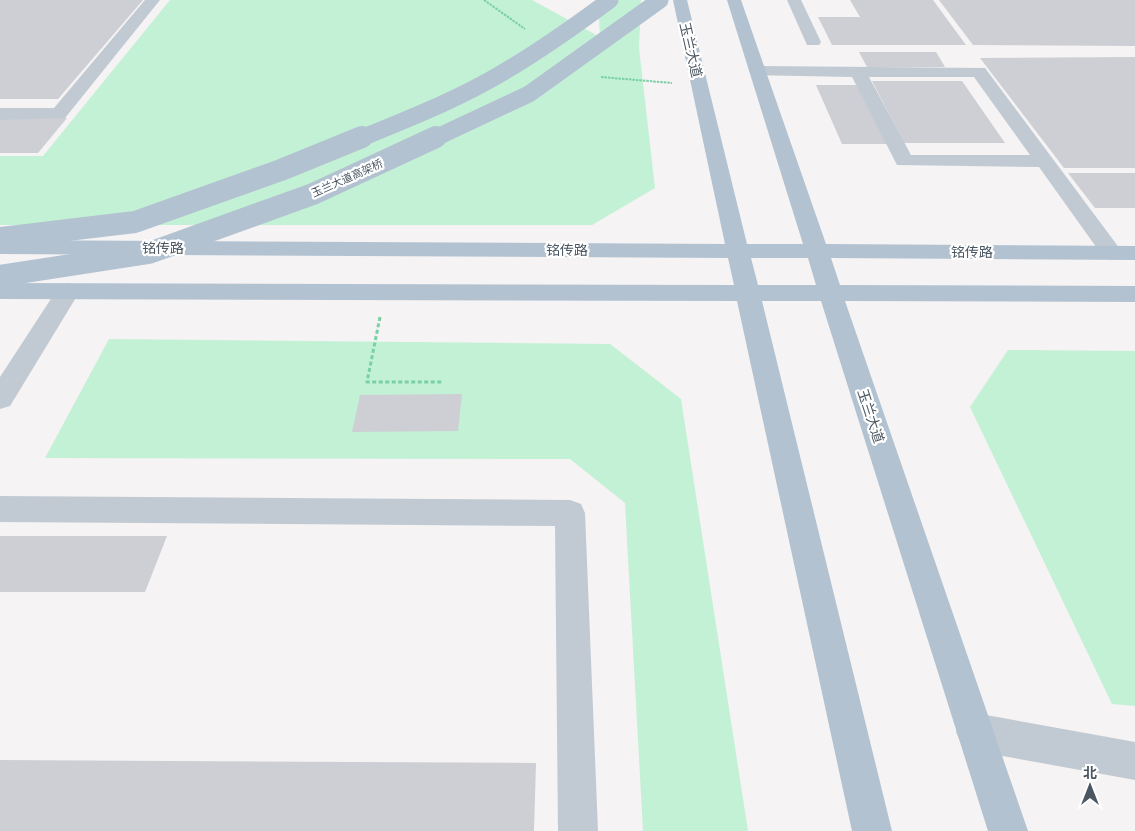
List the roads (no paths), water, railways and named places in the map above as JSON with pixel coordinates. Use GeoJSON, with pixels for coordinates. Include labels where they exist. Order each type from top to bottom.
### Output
{"type":"FeatureCollection","features":[{"type":"Feature","properties":{"kind":"main road"},"geometry":{"type":"LineString","coordinates":[[0,238],[135,222],[281,170],[419,114],[501,74],[565,33],[610,0]]}},
{"type":"Feature","properties":{"kind":"main road","name":"玉兰大道高架桥"},"geometry":{"type":"LineString","coordinates":[[0,276],[149,253],[313,194],[529,94],[660,0]]}},
{"type":"Feature","properties":{"kind":"main road","name":"玉兰大道"},"geometry":{"type":"LineString","coordinates":[[680,0],[872,831]]}},
{"type":"Feature","properties":{"kind":"main road","name":"玉兰大道"},"geometry":{"type":"LineString","coordinates":[[734,0],[1008,831]]}},
{"type":"Feature","properties":{"kind":"main road","name":"铭传路"},"geometry":{"type":"LineString","coordinates":[[0,247],[1135,253]]}},
{"type":"Feature","properties":{"kind":"main road"},"geometry":{"type":"LineString","coordinates":[[0,291],[1135,294]]}},
{"type":"Feature","properties":{"kind":"lane"},"geometry":{"type":"LineString","coordinates":[[0,114],[59,114],[153,0]]}},
{"type":"Feature","properties":{"kind":"lane"},"geometry":{"type":"LineString","coordinates":[[794,0],[813,42]]}},
{"type":"Feature","properties":{"kind":"lane"},"geometry":{"type":"LineString","coordinates":[[758,71],[979,72],[1112,253]]}},
{"type":"Feature","properties":{"kind":"lane"},"geometry":{"type":"LineString","coordinates":[[858,72],[904,161],[1044,161]]}},
{"type":"Feature","properties":{"kind":"lane"},"geometry":{"type":"LineString","coordinates":[[0,399],[68,291]]}},
{"type":"Feature","properties":{"kind":"lane"},"geometry":{"type":"LineString","coordinates":[[0,510],[570,513],[578,831]]}},
{"type":"Feature","properties":{"kind":"lane"},"geometry":{"type":"LineString","coordinates":[[975,732],[1135,761]]}}]}
